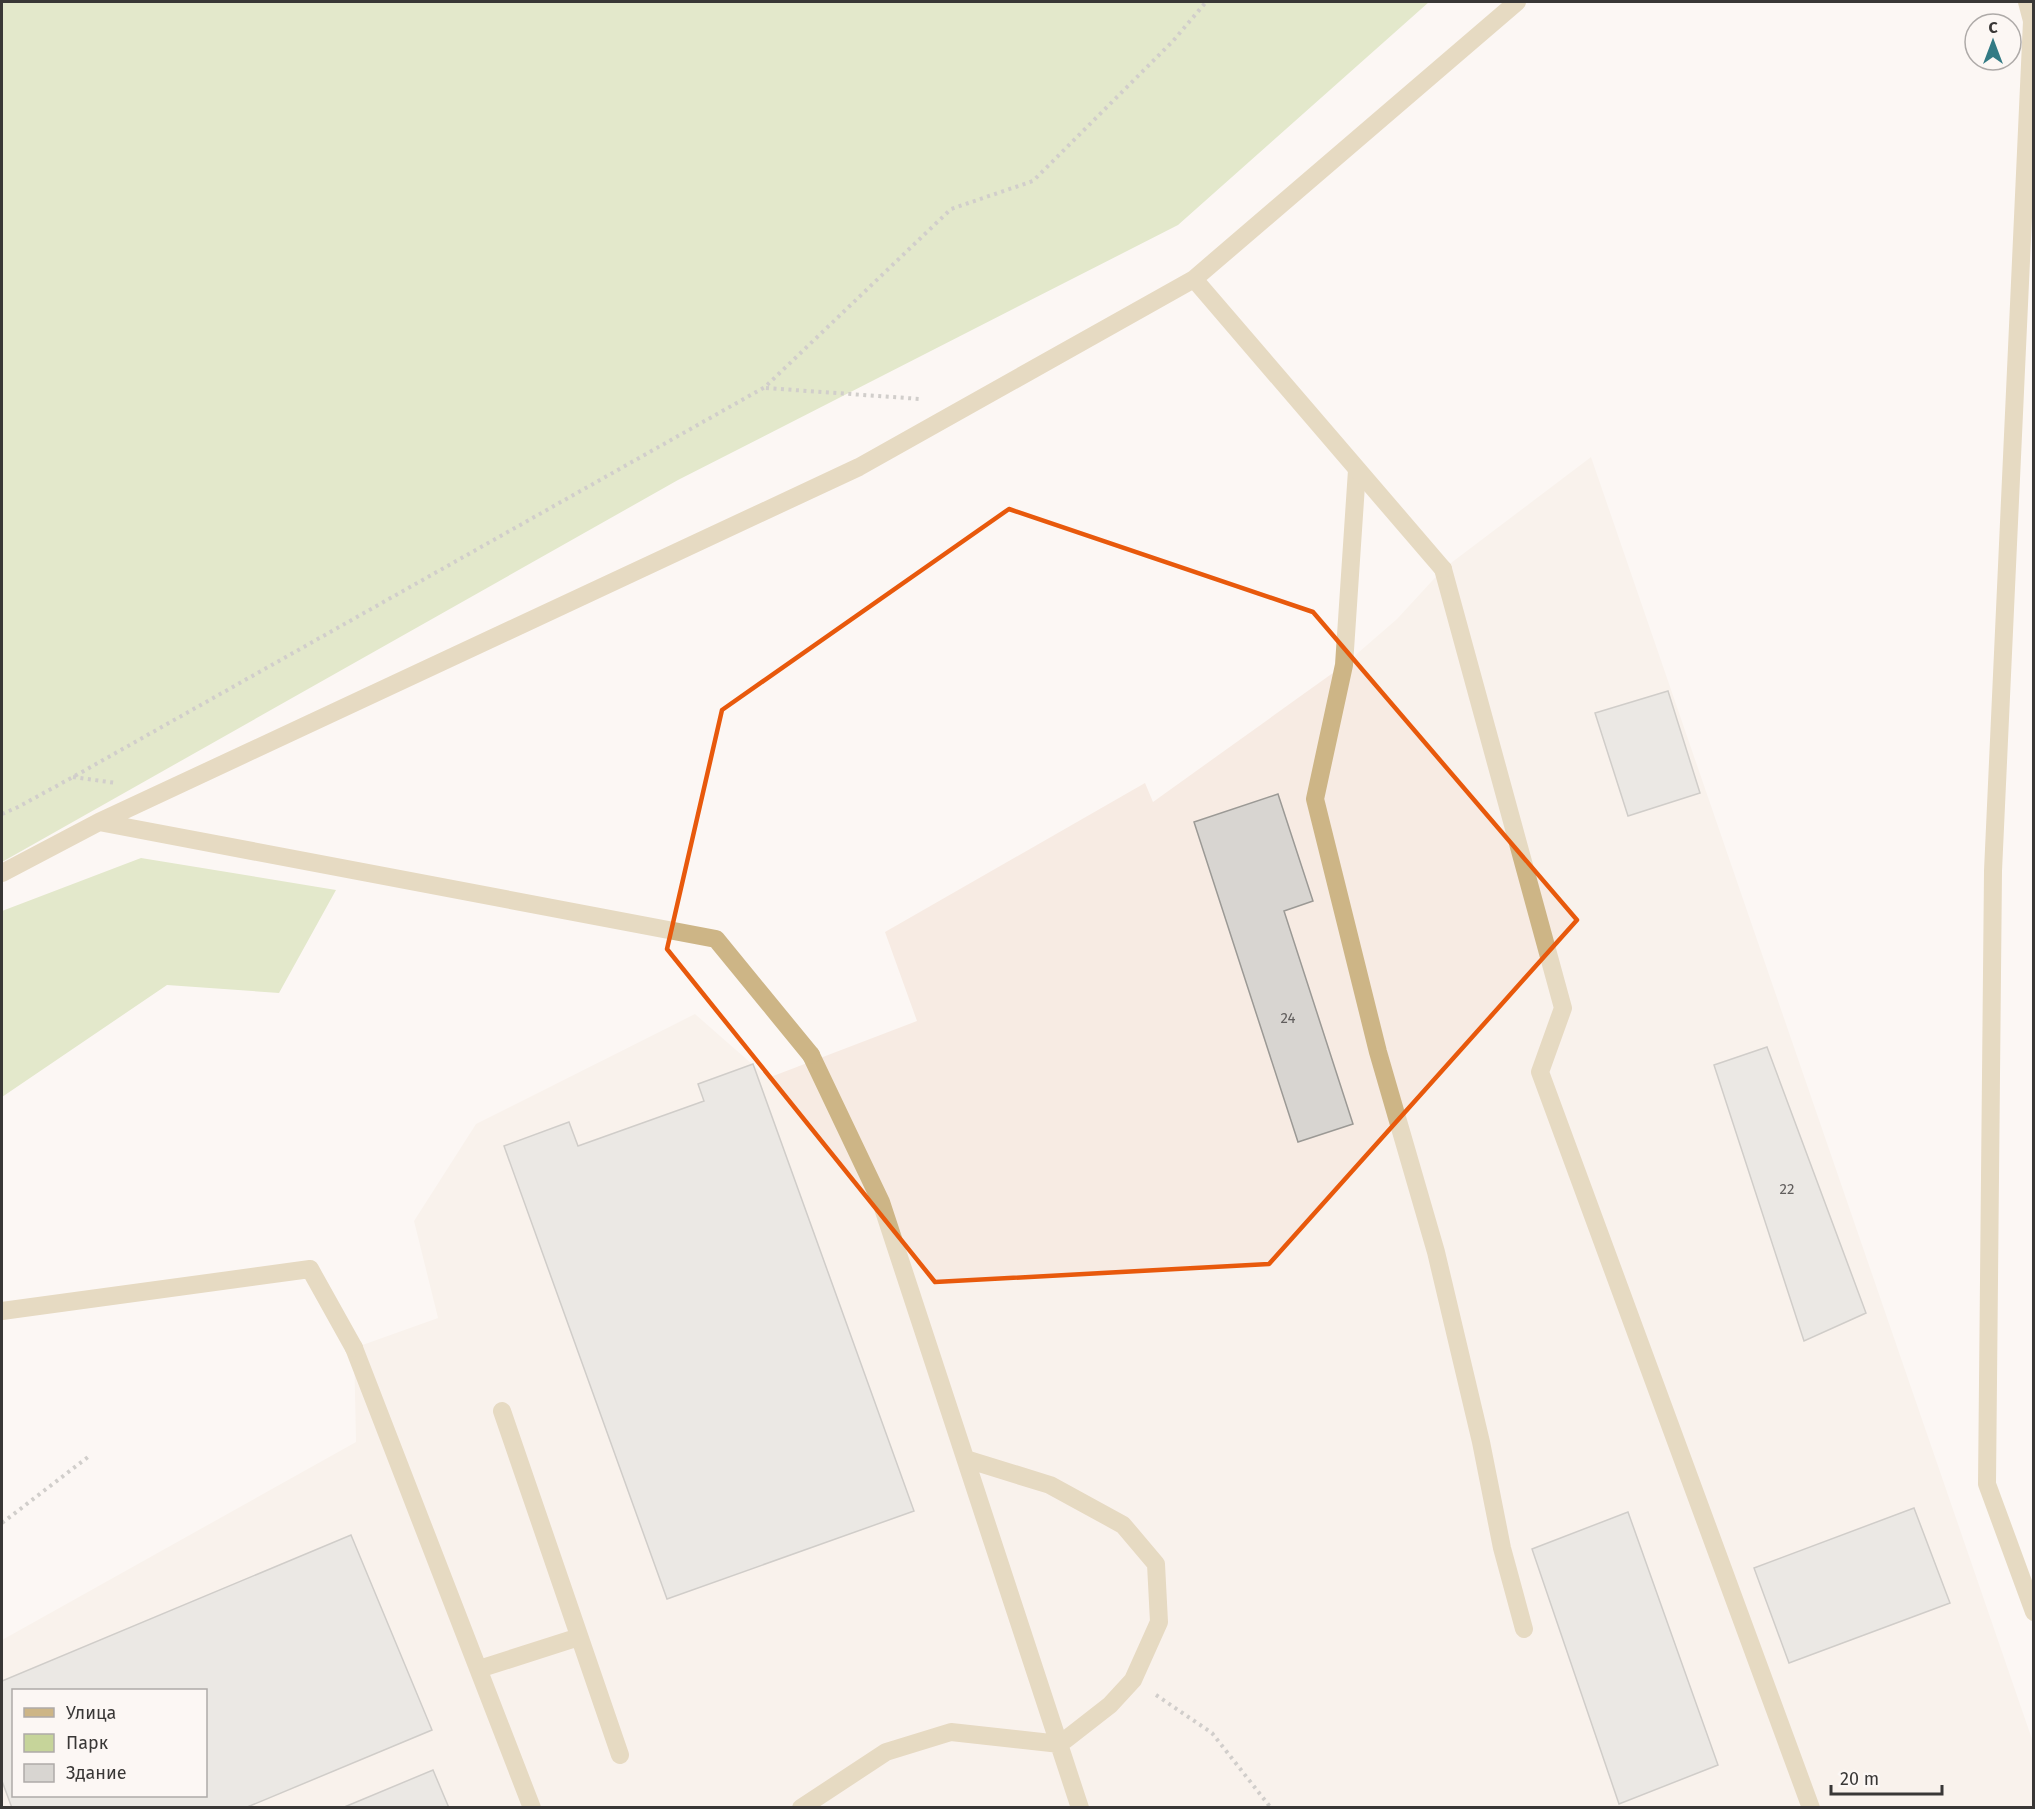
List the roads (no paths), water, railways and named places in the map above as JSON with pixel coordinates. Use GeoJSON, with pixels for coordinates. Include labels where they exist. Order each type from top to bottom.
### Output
{"type":"FeatureCollection","features":[{"type":"Feature","properties":{"kind":"street"},"geometry":{"type":"LineString","coordinates":[[2,873],[99,822],[859,467],[1194,279],[1517,2]]}},
{"type":"Feature","properties":{"kind":"street"},"geometry":{"type":"LineString","coordinates":[[2027,2],[2032,21],[1993,870],[1987,1484],[2034,1612]]}},
{"type":"Feature","properties":{"kind":"street"},"geometry":{"type":"LineString","coordinates":[[1194,279],[1443,569],[1563,1008],[1540,1072],[1811,1808]]}},
{"type":"Feature","properties":{"kind":"street"},"geometry":{"type":"LineString","coordinates":[[1357,470],[1344,664],[1315,799],[1378,1052],[1436,1252],[1502,1548],[1524,1629]]}},
{"type":"Feature","properties":{"kind":"street"},"geometry":{"type":"LineString","coordinates":[[99,822],[716,939],[811,1055],[881,1202],[1080,1808]]}},
{"type":"Feature","properties":{"kind":"street"},"geometry":{"type":"LineString","coordinates":[[2,1311],[310,1269],[354,1348],[532,1808]]}},
{"type":"Feature","properties":{"kind":"street"},"geometry":{"type":"LineString","coordinates":[[502,1411],[620,1755]]}},
{"type":"Feature","properties":{"kind":"street"},"geometry":{"type":"LineString","coordinates":[[801,1808],[886,1752],[951,1732],[1060,1744],[1110,1706],[1133,1680],[1159,1622],[1156,1564],[1123,1525],[1050,1485],[966,1459]]}},
{"type":"Feature","properties":{"kind":"street"},"geometry":{"type":"LineString","coordinates":[[479,1669],[579,1637]]}}]}
